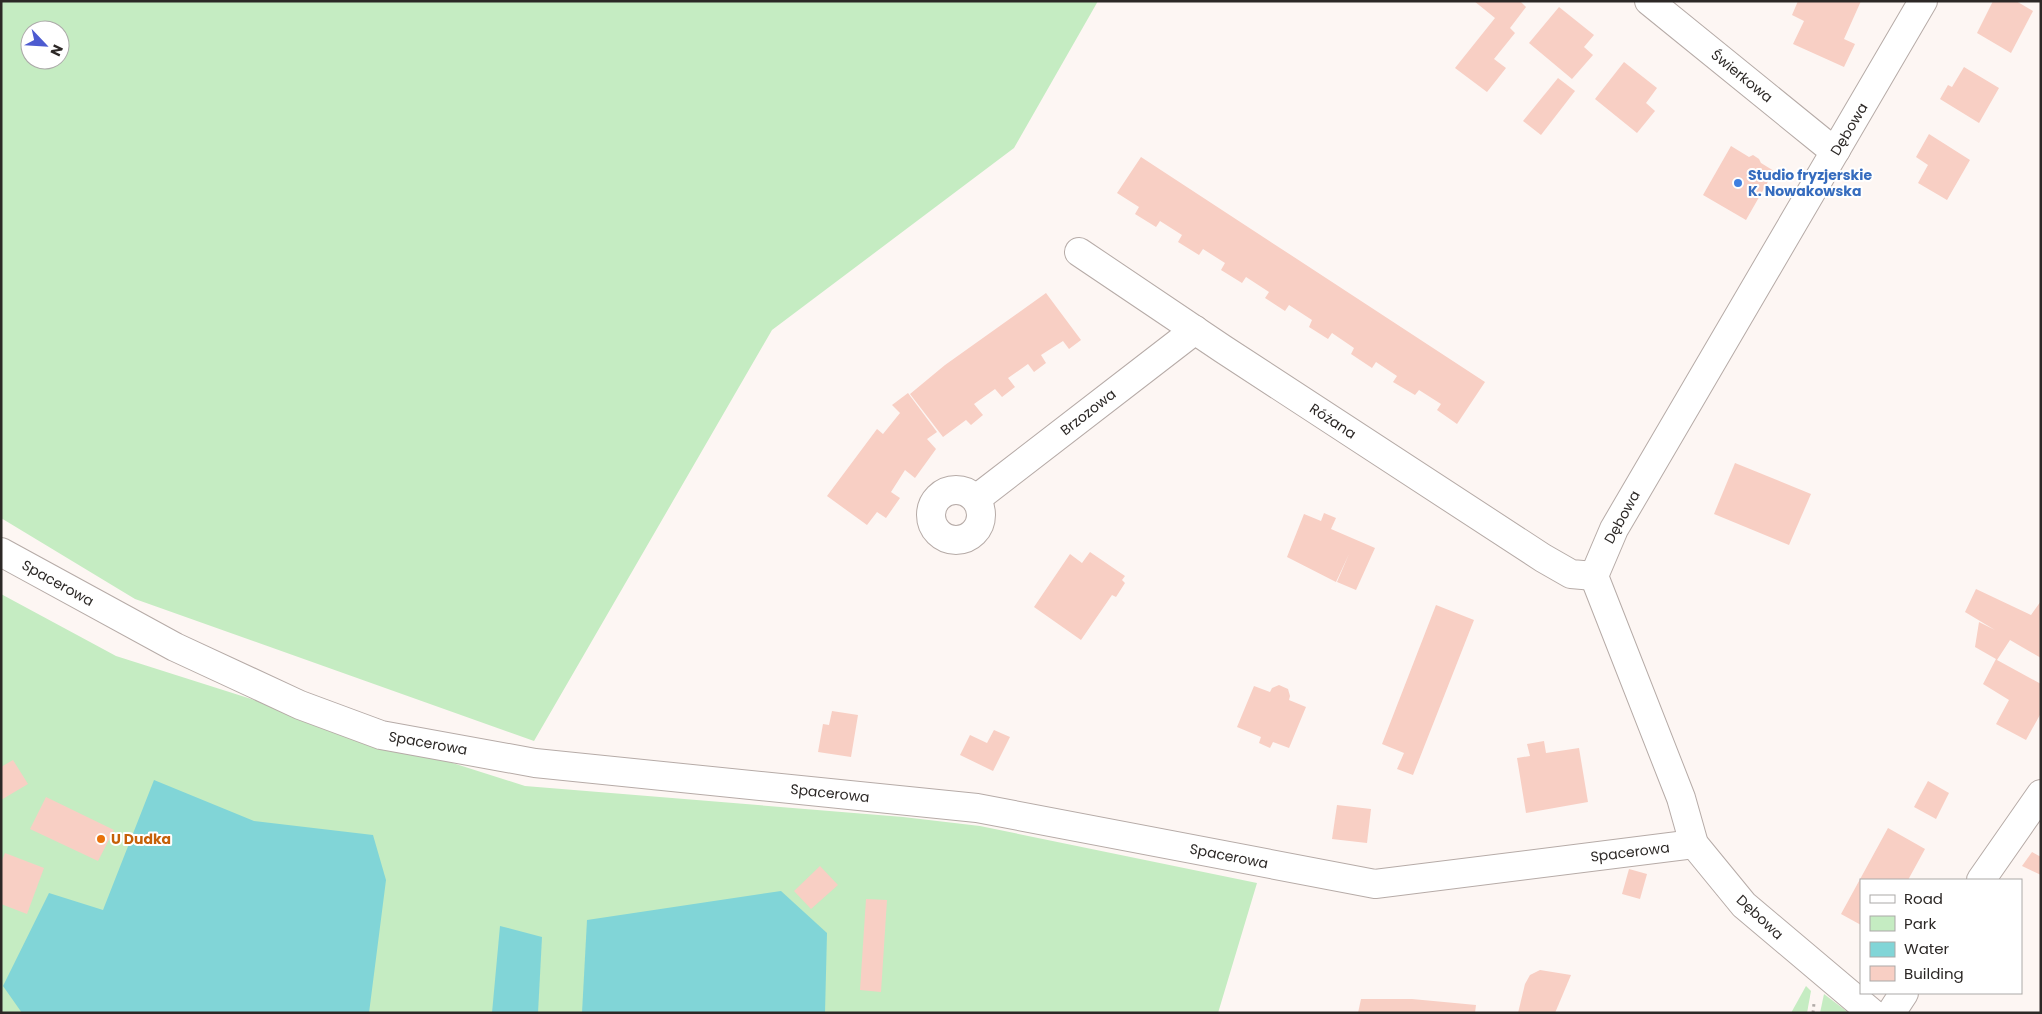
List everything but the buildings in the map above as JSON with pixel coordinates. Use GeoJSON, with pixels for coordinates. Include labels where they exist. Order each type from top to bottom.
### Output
{"type":"FeatureCollection","features":[{"type":"Feature","properties":{"kind":"street","name":"Świerkowa"},"geometry":{"type":"LineString","coordinates":[[1649,1],[1836,150]]}},
{"type":"Feature","properties":{"kind":"street","name":"Dębowa"},"geometry":{"type":"LineString","coordinates":[[1872,1013],[1744,905],[1694,844],[1681,798],[1594,576],[1614,529],[1923,1]]}},
{"type":"Feature","properties":{"kind":"street","name":"Różana"},"geometry":{"type":"LineString","coordinates":[[1078,252],[1543,558],[1571,574],[1594,576]]}},
{"type":"Feature","properties":{"kind":"street","name":"Brzozowa"},"geometry":{"type":"LineString","coordinates":[[979,496],[1195,330]]}},
{"type":"Feature","properties":{"kind":"street","name":"Spacerowa"},"geometry":{"type":"LineString","coordinates":[[1,552],[175,647],[300,705],[381,735],[534,763],[977,808],[1375,884],[1694,844]]}},
{"type":"Feature","properties":{"kind":"street"},"geometry":{"type":"LineString","coordinates":[[1982,879],[2041,794]]}},
{"type":"Feature","properties":{"kind":"street"},"geometry":{"type":"LineString","coordinates":[[1891,1013],[1903,994]]}},
{"type":"Feature","properties":{"kind":"green space"},"geometry":{"type":"Polygon","coordinates":[[[1,1],[1098,1],[1014,148],[772,330],[534,741],[135,599],[1,518],[1,1]]]}},
{"type":"Feature","properties":{"kind":"green space"},"geometry":{"type":"Polygon","coordinates":[[[1,594],[116,656],[525,786],[903,817],[980,826],[1257,883],[1218,1013],[1,1013],[1,594]]]}},
{"type":"Feature","properties":{"kind":"green space"},"geometry":{"type":"Polygon","coordinates":[[[1806,986],[1811,991],[1807,1013],[1791,1013],[1806,986]]]}},
{"type":"Feature","properties":{"kind":"green space"},"geometry":{"type":"Polygon","coordinates":[[[1824,994],[1849,1013],[1820,1013],[1824,994]]]}},
{"type":"Feature","properties":{"kind":"water"},"geometry":{"type":"Polygon","coordinates":[[[154,780],[254,821],[373,835],[386,880],[369,1013],[22,1013],[3,986],[49,893],[103,910],[154,780]]]}},
{"type":"Feature","properties":{"kind":"water"},"geometry":{"type":"Polygon","coordinates":[[[781,891],[827,933],[825,1013],[582,1013],[587,920],[781,891]]]}},
{"type":"Feature","properties":{"kind":"water"},"geometry":{"type":"Polygon","coordinates":[[[500,926],[542,937],[538,1013],[492,1013],[500,926]]]}},
{"type":"Feature","properties":{"kind":"place","name":"Studio fryzjerskie K. Nowakowska"},"geometry":{"type":"Point","coordinates":[1738,183]}},
{"type":"Feature","properties":{"kind":"place","name":"U Dudka"},"geometry":{"type":"Point","coordinates":[101,839]}}]}
